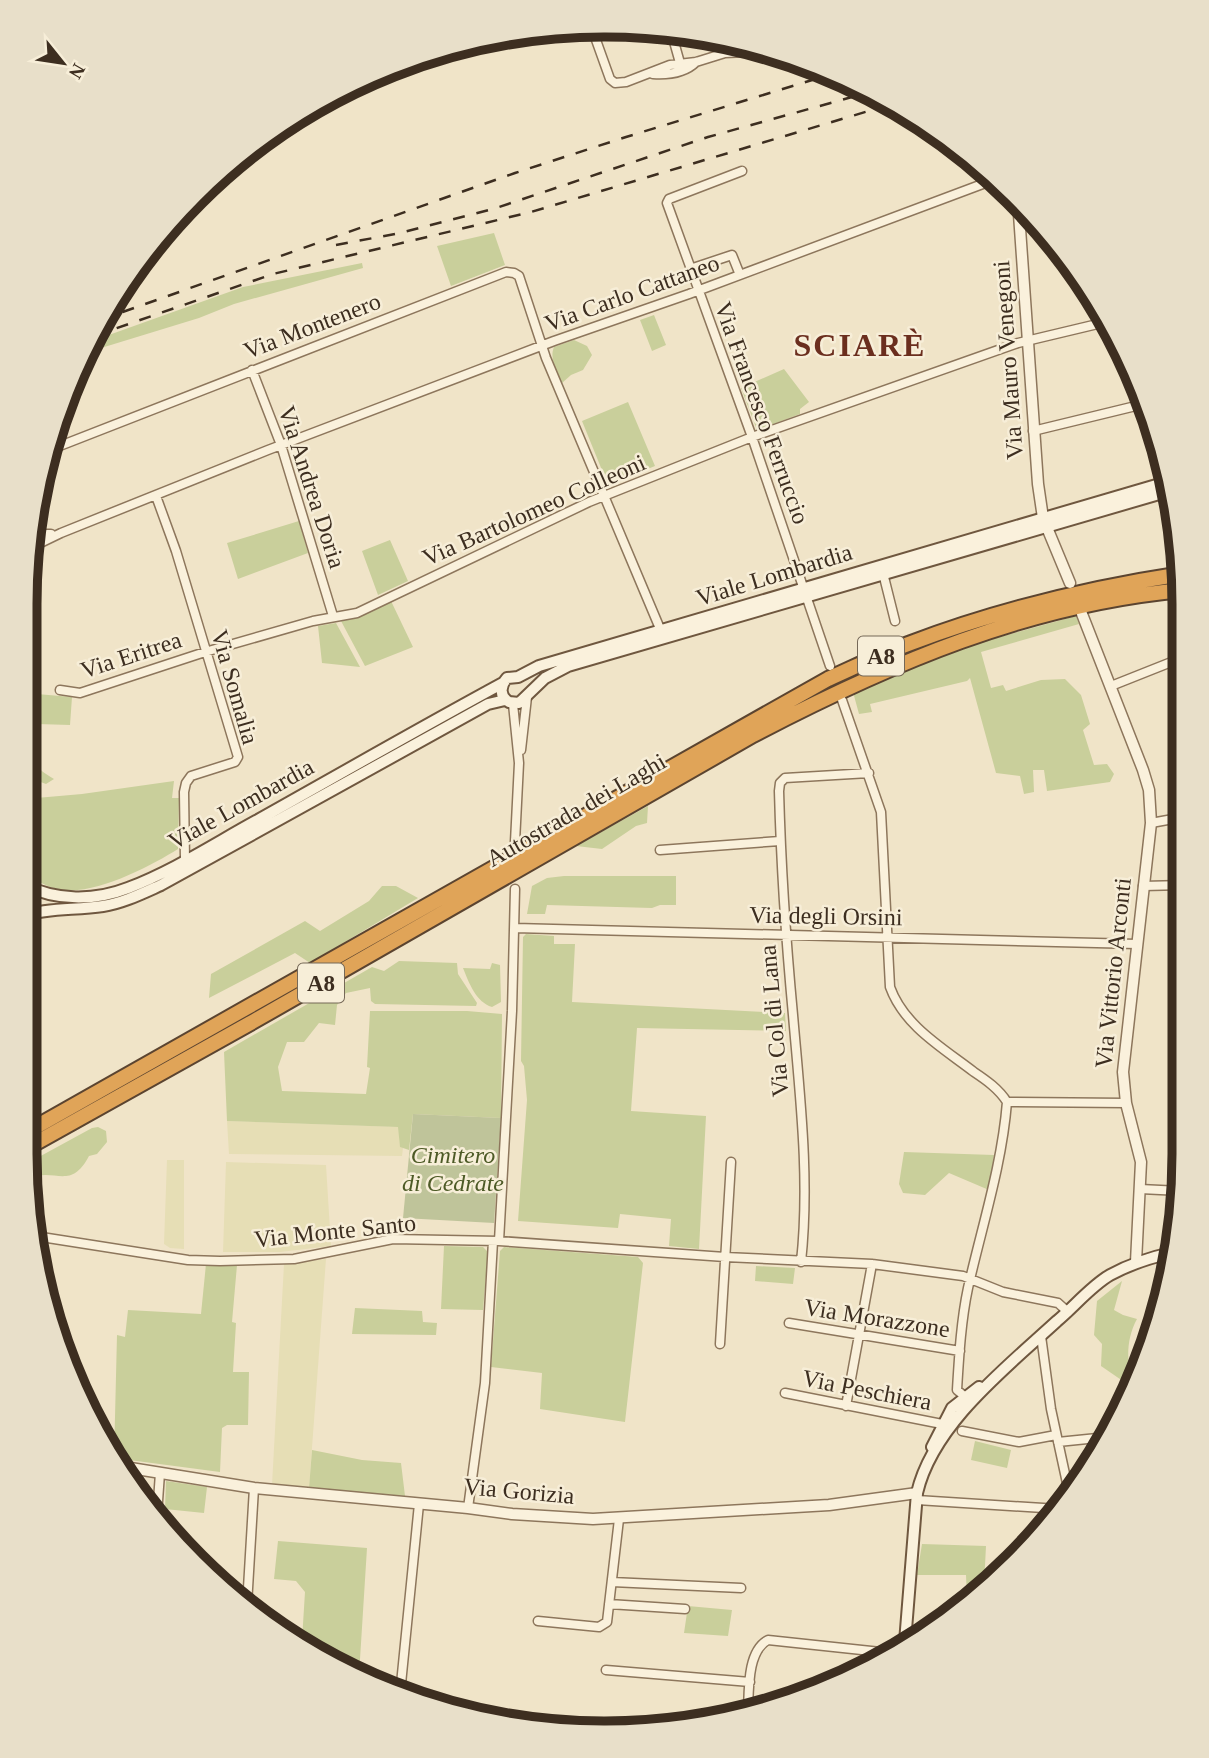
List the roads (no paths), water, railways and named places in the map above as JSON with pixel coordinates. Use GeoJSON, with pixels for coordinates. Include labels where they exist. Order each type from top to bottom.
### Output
{"type":"FeatureCollection","features":[{"type":"Feature","properties":{"kind":"highway","name":"Autostrada dei Laghi"},"geometry":{"type":"LineString","coordinates":[[37,1126],[828,679],[909,643],[978,620],[1106,587],[1171,577]]}},
{"type":"Feature","properties":{"kind":"highway","name":"Autostrada dei Laghi"},"geometry":{"type":"LineString","coordinates":[[37,1142],[254,1021],[753,735],[834,692],[916,656],[986,632],[1066,610],[1141,594],[1172,593]]}},
{"type":"Feature","properties":{"kind":"main road"},"geometry":{"type":"LineString","coordinates":[[1046,523],[1159,485]]}},
{"type":"Feature","properties":{"kind":"main road"},"geometry":{"type":"LineString","coordinates":[[1046,523],[1161,493]]}},
{"type":"Feature","properties":{"kind":"main road","name":"Viale Lombardia"},"geometry":{"type":"LineString","coordinates":[[527,694],[555,671],[568,666],[804,591],[883,573],[1046,523]]}},
{"type":"Feature","properties":{"kind":"main road","name":"Viale Lombardia"},"geometry":{"type":"LineString","coordinates":[[518,677],[539,666],[1046,523]]}},
{"type":"Feature","properties":{"kind":"main road"},"geometry":{"type":"LineString","coordinates":[[518,677],[524,680],[527,694],[523,701],[509,702],[501,692],[503,683],[507,678],[518,677]]}},
{"type":"Feature","properties":{"kind":"main road","name":"Viale Lombardia"},"geometry":{"type":"LineString","coordinates":[[37,890],[60,897],[95,895],[127,889],[185,860],[503,683]]}},
{"type":"Feature","properties":{"kind":"main road","name":"Viale Lombardia"},"geometry":{"type":"LineString","coordinates":[[37,911],[105,906],[132,898],[161,885],[488,704],[509,702]]}},
{"type":"Feature","properties":{"kind":"main road"},"geometry":{"type":"LineString","coordinates":[[906,1635],[917,1497],[942,1424],[952,1408],[964,1396],[989,1382],[1107,1277],[1136,1262],[1162,1255]]}},
{"type":"Feature","properties":{"kind":"main road"},"geometry":{"type":"LineString","coordinates":[[924,1473],[951,1427],[964,1396]]}},
{"type":"Feature","properties":{"kind":"street"},"geometry":{"type":"LineString","coordinates":[[595,37],[611,80],[615,83],[626,82],[666,66],[735,53]]}},
{"type":"Feature","properties":{"kind":"street"},"geometry":{"type":"LineString","coordinates":[[674,41],[680,63]]}},
{"type":"Feature","properties":{"kind":"street"},"geometry":{"type":"LineString","coordinates":[[650,74],[675,73],[690,68],[696,62]]}},
{"type":"Feature","properties":{"kind":"street","name":"Via Francesco Ferruccio"},"geometry":{"type":"LineString","coordinates":[[742,171],[669,199],[667,203],[752,437],[830,666]]}},
{"type":"Feature","properties":{"kind":"street","name":"Via Carlo Cattaneo"},"geometry":{"type":"LineString","coordinates":[[61,533],[281,445],[542,346],[985,183]]}},
{"type":"Feature","properties":{"kind":"street","name":"Via Mauro Venegoni"},"geometry":{"type":"LineString","coordinates":[[1019,217],[1033,431],[1046,523]]}},
{"type":"Feature","properties":{"kind":"street"},"geometry":{"type":"LineString","coordinates":[[690,270],[732,255],[740,275]]}},
{"type":"Feature","properties":{"kind":"street","name":"Via Montenero"},"geometry":{"type":"LineString","coordinates":[[60,446],[506,272],[519,276],[542,346]]}},
{"type":"Feature","properties":{"kind":"street","name":"Via Bartolomeo Colleoni"},"geometry":{"type":"LineString","coordinates":[[333,616],[357,613],[603,496],[752,437],[1027,341],[1098,324]]}},
{"type":"Feature","properties":{"kind":"street"},"geometry":{"type":"LineString","coordinates":[[542,346],[661,631]]}},
{"type":"Feature","properties":{"kind":"street","name":"Via Andrea Doria"},"geometry":{"type":"LineString","coordinates":[[252,370],[281,445],[333,616]]}},
{"type":"Feature","properties":{"kind":"street"},"geometry":{"type":"LineString","coordinates":[[1033,431],[1136,406]]}},
{"type":"Feature","properties":{"kind":"street","name":"Via Somalia"},"geometry":{"type":"LineString","coordinates":[[156,496],[176,551],[237,760],[191,776],[186,783],[185,860]]}},
{"type":"Feature","properties":{"kind":"street"},"geometry":{"type":"LineString","coordinates":[[1046,523],[1070,583]]}},
{"type":"Feature","properties":{"kind":"street"},"geometry":{"type":"LineString","coordinates":[[42,534],[61,533]]}},
{"type":"Feature","properties":{"kind":"street"},"geometry":{"type":"LineString","coordinates":[[41,543],[61,533]]}},
{"type":"Feature","properties":{"kind":"street"},"geometry":{"type":"LineString","coordinates":[[883,573],[895,621]]}},
{"type":"Feature","properties":{"kind":"street","name":"Via Vittorio Arconti"},"geometry":{"type":"LineString","coordinates":[[1082,614],[1148,784],[1151,823],[1123,1072],[1125,1102],[1141,1162],[1136,1262]]}},
{"type":"Feature","properties":{"kind":"street","name":"Via Eritrea"},"geometry":{"type":"LineString","coordinates":[[60,691],[80,693],[205,652],[333,616]]}},
{"type":"Feature","properties":{"kind":"street"},"geometry":{"type":"LineString","coordinates":[[1111,686],[1172,662]]}},
{"type":"Feature","properties":{"kind":"street"},"geometry":{"type":"LineString","coordinates":[[515,842],[519,763],[527,694]]}},
{"type":"Feature","properties":{"kind":"street"},"geometry":{"type":"LineString","coordinates":[[842,700],[881,812],[890,986],[900,1008],[915,1025],[984,1079],[1007,1102],[1125,1102]]}},
{"type":"Feature","properties":{"kind":"street"},"geometry":{"type":"LineString","coordinates":[[509,702],[519,763]]}},
{"type":"Feature","properties":{"kind":"street","name":"Via Col di Lana"},"geometry":{"type":"LineString","coordinates":[[801,1262],[806,1216],[805,1183],[780,841],[780,783],[785,778],[869,773]]}},
{"type":"Feature","properties":{"kind":"street"},"geometry":{"type":"LineString","coordinates":[[1151,823],[1172,819]]}},
{"type":"Feature","properties":{"kind":"street"},"geometry":{"type":"LineString","coordinates":[[660,850],[780,841]]}},
{"type":"Feature","properties":{"kind":"street"},"geometry":{"type":"LineString","coordinates":[[1143,886],[1172,886]]}},
{"type":"Feature","properties":{"kind":"street"},"geometry":{"type":"LineString","coordinates":[[468,1508],[485,1383],[507,1120],[514,889]]}},
{"type":"Feature","properties":{"kind":"street","name":"Via degli Orsini"},"geometry":{"type":"LineString","coordinates":[[514,928],[1137,944]]}},
{"type":"Feature","properties":{"kind":"street"},"geometry":{"type":"LineString","coordinates":[[964,1396],[960,1351],[970,1281],[992,1193],[1007,1102]]}},
{"type":"Feature","properties":{"kind":"street"},"geometry":{"type":"LineString","coordinates":[[720,1344],[731,1162]]}},
{"type":"Feature","properties":{"kind":"street"},"geometry":{"type":"LineString","coordinates":[[1140,1189],[1171,1191]]}},
{"type":"Feature","properties":{"kind":"street","name":"Via Monte Santo"},"geometry":{"type":"LineString","coordinates":[[44,1237],[188,1260],[294,1259],[393,1239],[496,1241],[801,1262],[872,1264],[963,1276],[1003,1292],[1058,1303],[1068,1312]]}},
{"type":"Feature","properties":{"kind":"street"},"geometry":{"type":"LineString","coordinates":[[846,1406],[872,1264]]}},
{"type":"Feature","properties":{"kind":"street","name":"Via Morazzone"},"geometry":{"type":"LineString","coordinates":[[789,1323],[960,1351]]}},
{"type":"Feature","properties":{"kind":"street"},"geometry":{"type":"LineString","coordinates":[[1041,1336],[1067,1483]]}},
{"type":"Feature","properties":{"kind":"street","name":"Via Peschiera"},"geometry":{"type":"LineString","coordinates":[[785,1393],[942,1424]]}},
{"type":"Feature","properties":{"kind":"street"},"geometry":{"type":"LineString","coordinates":[[962,1431],[1019,1442],[1095,1438]]}},
{"type":"Feature","properties":{"kind":"street","name":"Via Gorizia"},"geometry":{"type":"LineString","coordinates":[[132,1468],[254,1488],[526,1516],[619,1519],[829,1505],[905,1493],[917,1497]]}},
{"type":"Feature","properties":{"kind":"street"},"geometry":{"type":"LineString","coordinates":[[158,1504],[160,1473]]}},
{"type":"Feature","properties":{"kind":"street"},"geometry":{"type":"LineString","coordinates":[[248,1595],[254,1488]]}},
{"type":"Feature","properties":{"kind":"street"},"geometry":{"type":"LineString","coordinates":[[917,1497],[1048,1508]]}},
{"type":"Feature","properties":{"kind":"street"},"geometry":{"type":"LineString","coordinates":[[401,1683],[419,1504]]}},
{"type":"Feature","properties":{"kind":"street"},"geometry":{"type":"LineString","coordinates":[[538,1622],[599,1627],[607,1622],[619,1519]]}},
{"type":"Feature","properties":{"kind":"street"},"geometry":{"type":"LineString","coordinates":[[612,1582],[741,1588]]}},
{"type":"Feature","properties":{"kind":"street"},"geometry":{"type":"LineString","coordinates":[[609,1604],[685,1609]]}},
{"type":"Feature","properties":{"kind":"street"},"geometry":{"type":"LineString","coordinates":[[749,1703],[757,1650],[760,1644],[768,1640],[876,1652]]}},
{"type":"Feature","properties":{"kind":"street"},"geometry":{"type":"LineString","coordinates":[[606,1670],[750,1682]]}},
{"type":"Feature","properties":{"kind":"railway"},"geometry":{"type":"LineString","coordinates":[[117,314],[515,173],[818,78]]}},
{"type":"Feature","properties":{"kind":"railway"},"geometry":{"type":"LineString","coordinates":[[336,245],[400,233],[493,209],[708,137],[857,96]]}},
{"type":"Feature","properties":{"kind":"railway"},"geometry":{"type":"LineString","coordinates":[[107,331],[273,274],[531,212],[879,108]]}},
{"type":"Feature","properties":{"kind":"district","name":"SCIARÈ"},"geometry":{"type":"Point","coordinates":[860,345]}},
{"type":"Feature","properties":{"kind":"park label","name":"Cimitero di Cedrate"},"geometry":{"type":"Point","coordinates":[453,1169]}}]}
